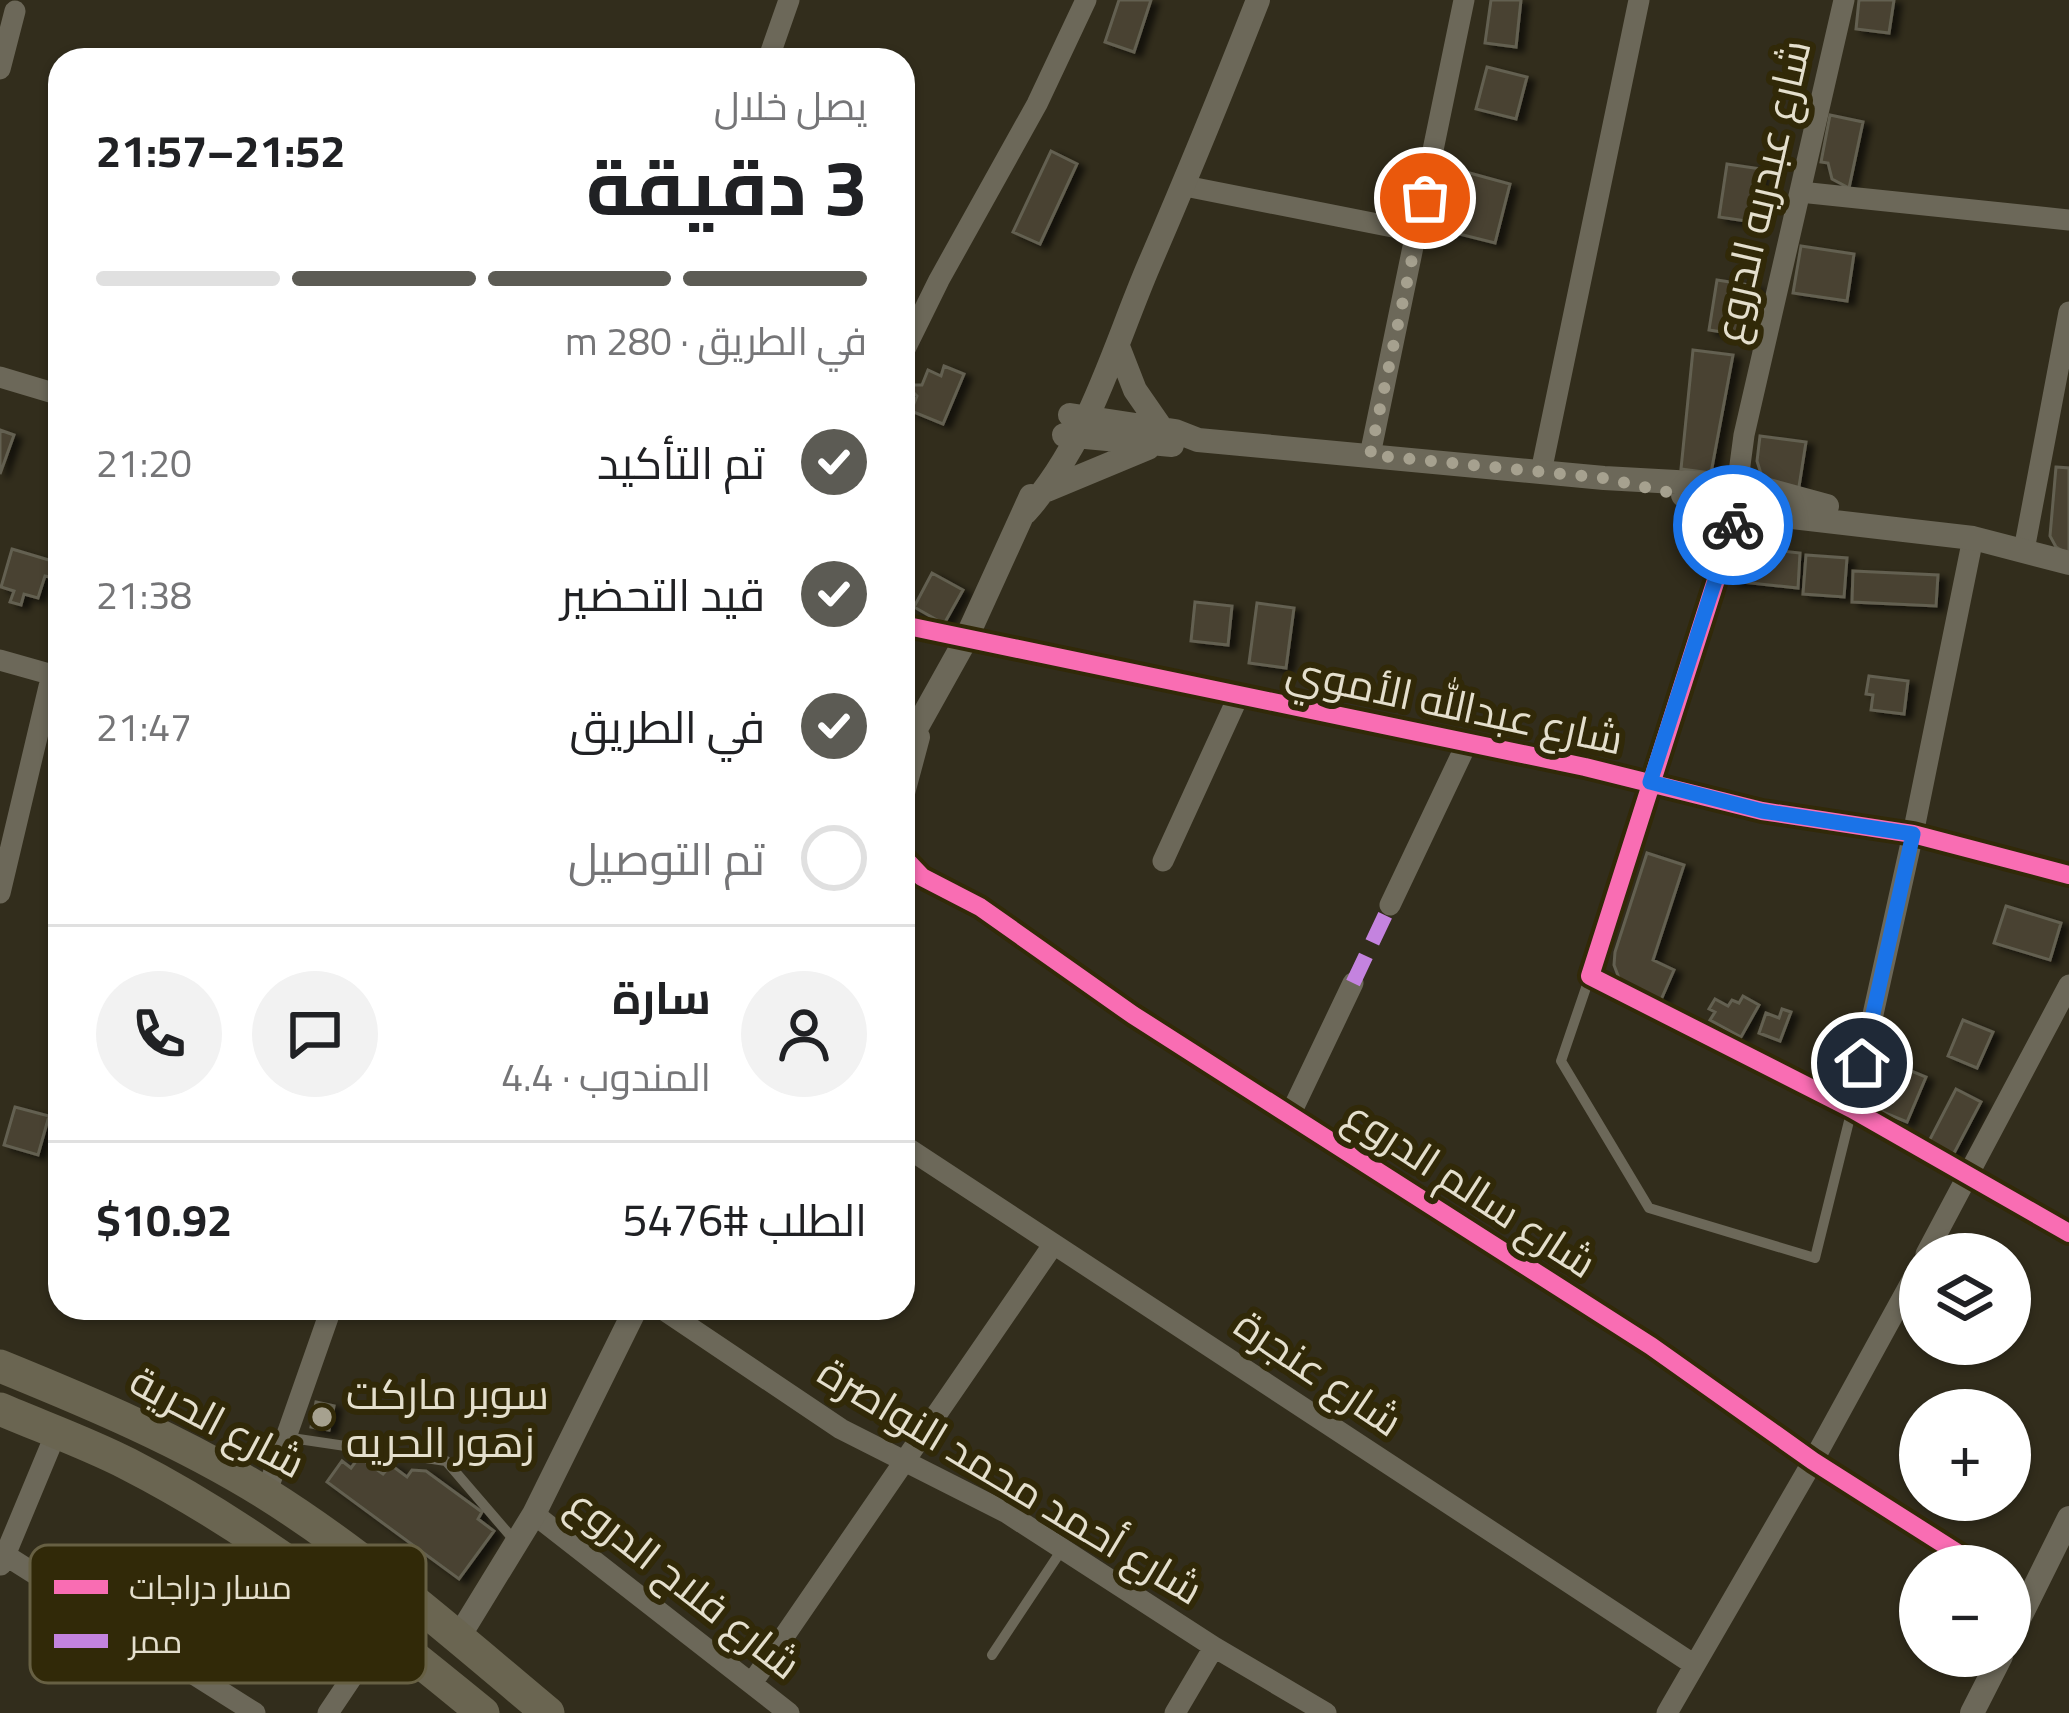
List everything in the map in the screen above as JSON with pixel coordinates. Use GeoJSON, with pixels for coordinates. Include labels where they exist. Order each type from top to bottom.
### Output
{"type":"FeatureCollection","features":[{"type":"Feature","properties":{"kind":"highway","name":"شارع الحرية"},"geometry":{"type":"LineString","coordinates":[[0,1366],[140,1425],[266,1494],[334,1545]]}},
{"type":"Feature","properties":{"kind":"highway","name":"شارع الحرية"},"geometry":{"type":"LineString","coordinates":[[0,1409],[123,1462],[263,1545]]}},
{"type":"Feature","properties":{"kind":"highway","name":"شارع الحرية"},"geometry":{"type":"LineString","coordinates":[[426,1614],[548,1713]]}},
{"type":"Feature","properties":{"kind":"highway","name":"شارع الحرية"},"geometry":{"type":"LineString","coordinates":[[426,1666],[483,1713]]}},
{"type":"Feature","properties":{"kind":"street"},"geometry":{"type":"LineString","coordinates":[[771,48],[789,0]]}},
{"type":"Feature","properties":{"kind":"street"},"geometry":{"type":"LineString","coordinates":[[915,329],[1037,104],[1086,0]]}},
{"type":"Feature","properties":{"kind":"street"},"geometry":{"type":"LineString","coordinates":[[915,734],[1127,321],[1258,0]]}},
{"type":"Feature","properties":{"kind":"street"},"geometry":{"type":"LineString","coordinates":[[1370,455],[1464,0]]}},
{"type":"Feature","properties":{"kind":"street"},"geometry":{"type":"LineString","coordinates":[[1541,472],[1639,0]]}},
{"type":"Feature","properties":{"kind":"street","name":"شارع عبدربه الدروع"},"geometry":{"type":"LineString","coordinates":[[1590,976],[1743,496],[1754,399],[1844,0]]}},
{"type":"Feature","properties":{"kind":"street"},"geometry":{"type":"LineString","coordinates":[[0,69],[15,11]]}},
{"type":"Feature","properties":{"kind":"street"},"geometry":{"type":"LineString","coordinates":[[1185,186],[1418,232]]}},
{"type":"Feature","properties":{"kind":"street"},"geometry":{"type":"LineString","coordinates":[[1800,192],[2069,220]]}},
{"type":"Feature","properties":{"kind":"street"},"geometry":{"type":"LineString","coordinates":[[2024,550],[2058,427],[2069,312]]}},
{"type":"Feature","properties":{"kind":"street"},"geometry":{"type":"LineString","coordinates":[[1026,512],[1045,491],[1073,426],[1119,349],[1127,321]]}},
{"type":"Feature","properties":{"kind":"street"},"geometry":{"type":"LineString","coordinates":[[1119,349],[1161,437]]}},
{"type":"Feature","properties":{"kind":"street"},"geometry":{"type":"LineString","coordinates":[[0,377],[48,391]]}},
{"type":"Feature","properties":{"kind":"street"},"geometry":{"type":"LineString","coordinates":[[1073,426],[1743,496],[1973,538],[2069,563]]}},
{"type":"Feature","properties":{"kind":"street"},"geometry":{"type":"LineString","coordinates":[[1045,491],[1161,437]]}},
{"type":"Feature","properties":{"kind":"street"},"geometry":{"type":"LineString","coordinates":[[1852,1108],[1973,538]]}},
{"type":"Feature","properties":{"kind":"street","name":"شارع عبدالله الأموي"},"geometry":{"type":"LineString","coordinates":[[915,628],[1650,782],[1762,811],[1913,834],[2069,875]]}},
{"type":"Feature","properties":{"kind":"street"},"geometry":{"type":"LineString","coordinates":[[0,660],[48,674]]}},
{"type":"Feature","properties":{"kind":"street"},"geometry":{"type":"LineString","coordinates":[[1163,861],[1239,695]]}},
{"type":"Feature","properties":{"kind":"street"},"geometry":{"type":"LineString","coordinates":[[0,893],[48,707]]}},
{"type":"Feature","properties":{"kind":"street"},"geometry":{"type":"LineString","coordinates":[[915,749],[922,723]]}},
{"type":"Feature","properties":{"kind":"street"},"geometry":{"type":"LineString","coordinates":[[1390,905],[1467,743]]}},
{"type":"Feature","properties":{"kind":"street","name":"شارع سالم الدروع"},"geometry":{"type":"LineString","coordinates":[[915,877],[980,907],[1133,1015],[1652,1346],[1814,1461],[1945,1545]]}},
{"type":"Feature","properties":{"kind":"street"},"geometry":{"type":"LineString","coordinates":[[1590,976],[1852,1108],[2069,1233]]}},
{"type":"Feature","properties":{"kind":"street"},"geometry":{"type":"LineString","coordinates":[[1290,1115],[1352,982]]}},
{"type":"Feature","properties":{"kind":"street"},"geometry":{"type":"LineString","coordinates":[[1938,1233],[2069,986]]}},
{"type":"Feature","properties":{"kind":"street","name":"شارع عنجرة"},"geometry":{"type":"LineString","coordinates":[[915,1153],[1693,1664]]}},
{"type":"Feature","properties":{"kind":"street"},"geometry":{"type":"LineString","coordinates":[[752,1683],[1053,1244]]}},
{"type":"Feature","properties":{"kind":"street"},"geometry":{"type":"LineString","coordinates":[[1666,1713],[1814,1461],[1899,1305]]}},
{"type":"Feature","properties":{"kind":"street"},"geometry":{"type":"LineString","coordinates":[[266,1494],[326,1320]]}},
{"type":"Feature","properties":{"kind":"street"},"geometry":{"type":"LineString","coordinates":[[458,1638],[534,1514],[630,1320]]}},
{"type":"Feature","properties":{"kind":"street","name":"شارع أحمد محمد النواصرة"},"geometry":{"type":"LineString","coordinates":[[679,1320],[842,1429],[904,1457],[1063,1548],[1214,1647],[1326,1713]]}},
{"type":"Feature","properties":{"kind":"street"},"geometry":{"type":"LineString","coordinates":[[30,1577],[3,1561],[56,1433]]}},
{"type":"Feature","properties":{"kind":"street","name":"شارع فلاح الدروع"},"geometry":{"type":"LineString","coordinates":[[534,1514],[789,1713]]}},
{"type":"Feature","properties":{"kind":"street"},"geometry":{"type":"LineString","coordinates":[[2031,1576],[2069,1518]]}},
{"type":"Feature","properties":{"kind":"street"},"geometry":{"type":"LineString","coordinates":[[1175,1713],[1214,1647]]}},
{"type":"Feature","properties":{"kind":"street"},"geometry":{"type":"LineString","coordinates":[[1972,1713],[1990,1677]]}},
{"type":"Feature","properties":{"kind":"street"},"geometry":{"type":"LineString","coordinates":[[205,1683],[255,1713]]}},
{"type":"Feature","properties":{"kind":"street"},"geometry":{"type":"LineString","coordinates":[[328,1713],[348,1683]]}},
{"type":"Feature","properties":{"kind":"lane"},"geometry":{"type":"LineString","coordinates":[[1590,976],[1561,1061],[1648,1208],[1815,1258],[1852,1108]]}},
{"type":"Feature","properties":{"kind":"lane"},"geometry":{"type":"LineString","coordinates":[[285,1437],[446,1461],[517,1542]]}},
{"type":"Feature","properties":{"kind":"lane"},"geometry":{"type":"LineString","coordinates":[[992,1655],[1063,1548]]}},
{"type":"Feature","properties":{"kind":"building"},"geometry":{"type":"Polygon","coordinates":[[[1119,0],[1151,0],[1134,52],[1105,42],[1119,0]]]}},
{"type":"Feature","properties":{"kind":"building"},"geometry":{"type":"Polygon","coordinates":[[[1491,0],[1521,0],[1516,47],[1485,43],[1491,0]]]}},
{"type":"Feature","properties":{"kind":"building"},"geometry":{"type":"Polygon","coordinates":[[[1859,0],[1894,0],[1889,33],[1856,29],[1859,0]]]}},
{"type":"Feature","properties":{"kind":"building"},"geometry":{"type":"Polygon","coordinates":[[[1487,67],[1527,77],[1516,119],[1476,109],[1487,67]]]}},
{"type":"Feature","properties":{"kind":"building"},"geometry":{"type":"Polygon","coordinates":[[[1830,115],[1863,122],[1849,188],[1832,179],[1828,163],[1821,162],[1830,115]]]}},
{"type":"Feature","properties":{"kind":"building"},"geometry":{"type":"Polygon","coordinates":[[[1051,151],[1077,164],[1040,244],[1013,232],[1051,151]]]}},
{"type":"Feature","properties":{"kind":"building"},"geometry":{"type":"Polygon","coordinates":[[[1727,164],[1761,169],[1753,222],[1719,217],[1727,164]]]}},
{"type":"Feature","properties":{"kind":"building"},"geometry":{"type":"Polygon","coordinates":[[[1466,172],[1510,184],[1495,243],[1451,232],[1466,172]]]}},
{"type":"Feature","properties":{"kind":"building"},"geometry":{"type":"Polygon","coordinates":[[[1801,246],[1854,254],[1847,301],[1793,293],[1801,246]]]}},
{"type":"Feature","properties":{"kind":"building"},"geometry":{"type":"Polygon","coordinates":[[[1717,280],[1756,286],[1748,336],[1709,330],[1717,280]]]}},
{"type":"Feature","properties":{"kind":"building"},"geometry":{"type":"Polygon","coordinates":[[[1693,350],[1733,355],[1711,473],[1681,469],[1693,350]]]}},
{"type":"Feature","properties":{"kind":"building"},"geometry":{"type":"Polygon","coordinates":[[[944,366],[964,374],[943,424],[915,413],[915,385],[922,385],[928,370],[941,376],[944,366]]]}},
{"type":"Feature","properties":{"kind":"building"},"geometry":{"type":"Polygon","coordinates":[[[0,430],[14,435],[0,474],[0,430]]]}},
{"type":"Feature","properties":{"kind":"building"},"geometry":{"type":"Polygon","coordinates":[[[1760,436],[1806,442],[1798,493],[1763,480],[1757,461],[1760,436]]]}},
{"type":"Feature","properties":{"kind":"building"},"geometry":{"type":"Polygon","coordinates":[[[2056,467],[2069,468],[2069,555],[2050,536],[2056,467]]]}},
{"type":"Feature","properties":{"kind":"building"},"geometry":{"type":"Polygon","coordinates":[[[1754,548],[1800,553],[1798,588],[1732,581],[1735,567],[1754,548]]]}},
{"type":"Feature","properties":{"kind":"building"},"geometry":{"type":"Polygon","coordinates":[[[12,549],[48,560],[48,577],[38,598],[24,594],[21,605],[10,602],[14,591],[1,587],[12,549]]]}},
{"type":"Feature","properties":{"kind":"building"},"geometry":{"type":"Polygon","coordinates":[[[1806,555],[1847,558],[1844,597],[1803,594],[1806,555]]]}},
{"type":"Feature","properties":{"kind":"building"},"geometry":{"type":"Polygon","coordinates":[[[1853,571],[1938,575],[1936,606],[1852,602],[1853,571]]]}},
{"type":"Feature","properties":{"kind":"building"},"geometry":{"type":"Polygon","coordinates":[[[932,573],[963,590],[944,624],[915,605],[932,573]]]}},
{"type":"Feature","properties":{"kind":"building"},"geometry":{"type":"Polygon","coordinates":[[[1195,602],[1232,606],[1228,645],[1191,641],[1195,602]]]}},
{"type":"Feature","properties":{"kind":"building"},"geometry":{"type":"Polygon","coordinates":[[[1257,603],[1294,608],[1286,668],[1249,663],[1257,603]]]}},
{"type":"Feature","properties":{"kind":"building"},"geometry":{"type":"Polygon","coordinates":[[[1869,676],[1908,681],[1904,714],[1871,710],[1873,695],[1866,694],[1869,676]]]}},
{"type":"Feature","properties":{"kind":"building"},"geometry":{"type":"Polygon","coordinates":[[[1647,853],[1684,865],[1653,960],[1674,970],[1660,1002],[1622,986],[1614,965],[1647,853]]]}},
{"type":"Feature","properties":{"kind":"building"},"geometry":{"type":"Polygon","coordinates":[[[2006,906],[2061,923],[2050,960],[1994,943],[2006,906]]]}},
{"type":"Feature","properties":{"kind":"building"},"geometry":{"type":"Polygon","coordinates":[[[1743,996],[1759,1005],[1741,1037],[1710,1020],[1715,1012],[1709,1009],[1715,999],[1728,1006],[1732,1000],[1739,1003],[1743,996]]]}},
{"type":"Feature","properties":{"kind":"building"},"geometry":{"type":"Polygon","coordinates":[[[1782,1009],[1791,1012],[1780,1041],[1759,1033],[1766,1013],[1779,1018],[1782,1009]]]}},
{"type":"Feature","properties":{"kind":"building"},"geometry":{"type":"Polygon","coordinates":[[[1963,1020],[1993,1032],[1977,1068],[1948,1056],[1963,1020]]]}},
{"type":"Feature","properties":{"kind":"building"},"geometry":{"type":"Polygon","coordinates":[[[1887,1061],[1926,1077],[1907,1122],[1868,1106],[1887,1061]]]}},
{"type":"Feature","properties":{"kind":"building"},"geometry":{"type":"Polygon","coordinates":[[[1956,1089],[1981,1102],[1952,1157],[1927,1145],[1956,1089]]]}},
{"type":"Feature","properties":{"kind":"building"},"geometry":{"type":"Polygon","coordinates":[[[15,1107],[48,1116],[38,1155],[4,1145],[15,1107]]]}},
{"type":"Feature","properties":{"kind":"building","name":"سوبر ماركت زهور الحريه"},"geometry":{"type":"Polygon","coordinates":[[[316,1402],[334,1406],[329,1430],[311,1427],[316,1402]]]}},
{"type":"Feature","properties":{"kind":"building"},"geometry":{"type":"Polygon","coordinates":[[[359,1457],[383,1474],[391,1465],[407,1477],[412,1470],[426,1471],[482,1512],[478,1519],[494,1531],[459,1579],[426,1555],[426,1545],[413,1545],[327,1482],[342,1461],[351,1468],[359,1457]]]}},
{"type":"Feature","properties":{"kind":"marked path"},"geometry":{"type":"LineString","coordinates":[[1353,983],[1390,905]]}},
{"type":"Feature","properties":{"kind":"cycle path"},"geometry":{"type":"LineString","coordinates":[[1736,517],[1590,976],[1852,1109],[2069,1233]]}},
{"type":"Feature","properties":{"kind":"cycle path"},"geometry":{"type":"LineString","coordinates":[[915,627],[1585,767],[1762,811],[1913,834],[2069,875]]}},
{"type":"Feature","properties":{"kind":"cycle path"},"geometry":{"type":"LineString","coordinates":[[915,870],[980,907],[1133,1015],[1651,1346],[1813,1461],[1945,1545]]}},
{"type":"Feature","properties":{"kind":"way so far"},"geometry":{"type":"LineString","coordinates":[[1425,198],[1370,455],[1604,478],[1725,505],[1736,517],[1733,525]]}},
{"type":"Feature","properties":{"kind":"place","name":"سوبر ماركت زهور الحريه"},"geometry":{"type":"Point","coordinates":[322,1417]}},
{"type":"Feature","properties":{"kind":"route"},"geometry":{"type":"LineString","coordinates":[[1733,525],[1650,782],[1762,811],[1913,834],[1862,1063]]}}]}
